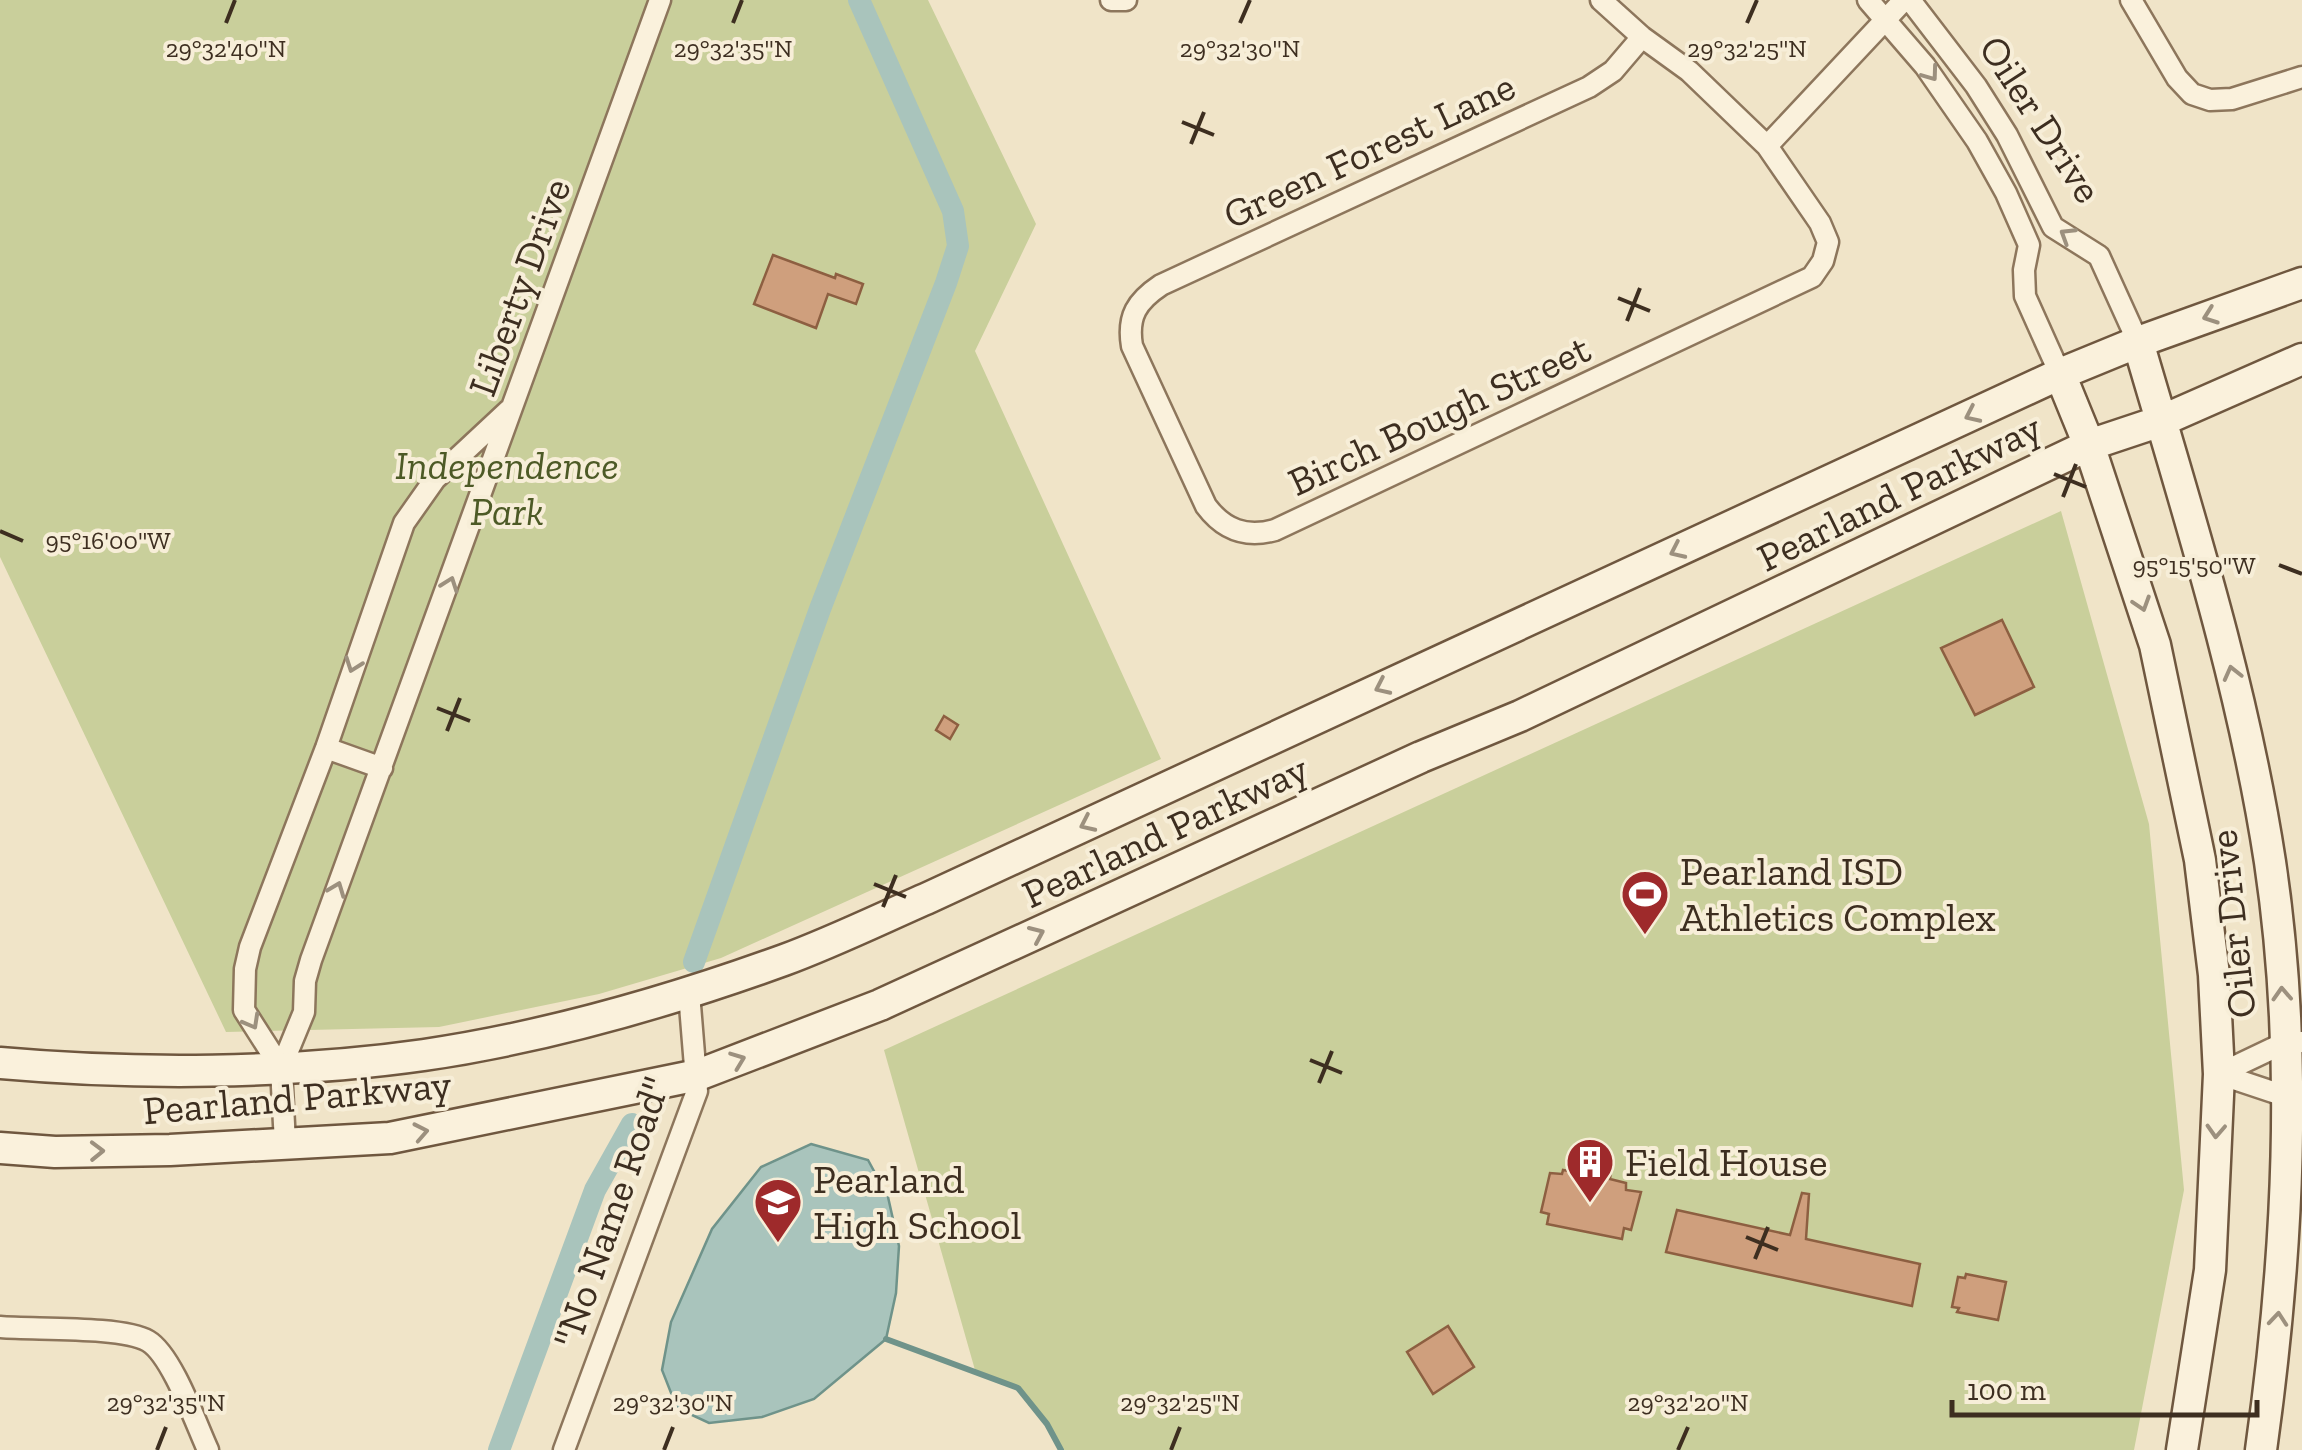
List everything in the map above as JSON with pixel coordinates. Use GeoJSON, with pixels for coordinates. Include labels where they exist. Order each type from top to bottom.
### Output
{"type":"FeatureCollection","features":[{"type":"Feature","properties":{"kind":"main road","name":"Pearland Parkway"},"geometry":{"type":"LineString","coordinates":[[0,1063],[66,1069],[282,1068],[421,1055],[480,1046],[689,993],[788,959],[930,897],[2060,374],[2302,282]]}},
{"type":"Feature","properties":{"kind":"main road","name":"Oiler Drive"},"geometry":{"type":"LineString","coordinates":[[2138,342],[2221,629],[2260,803],[2293,1042],[2294,1096],[2281,1282],[2261,1450]]}},
{"type":"Feature","properties":{"kind":"main road","name":"Pearland Parkway"},"geometry":{"type":"LineString","coordinates":[[0,1148],[55,1152],[170,1150],[390,1138],[698,1076],[880,1005],[1421,757],[1520,716],[2089,445],[2161,420],[2302,359]]}},
{"type":"Feature","properties":{"kind":"main road","name":"Oiler Drive"},"geometry":{"type":"LineString","coordinates":[[2060,374],[2089,445],[2155,645],[2200,860],[2214,976],[2219,1074],[2210,1270],[2182,1450]]}},
{"type":"Feature","properties":{"kind":"street","name":"Liberty Drive"},"geometry":{"type":"LineString","coordinates":[[282,1068],[304,1012],[305,981],[660,0]]}},
{"type":"Feature","properties":{"kind":"street"},"geometry":{"type":"LineString","coordinates":[[1111,0],[1126,0]]}},
{"type":"Feature","properties":{"kind":"street"},"geometry":{"type":"LineString","coordinates":[[1601,0],[1642,37],[1689,70],[1766,146],[1907,0]]}},
{"type":"Feature","properties":{"kind":"street","name":"Oiler Drive"},"geometry":{"type":"LineString","coordinates":[[1868,0],[1953,104],[2006,192],[2029,245],[2024,270],[2025,296],[2060,374]]}},
{"type":"Feature","properties":{"kind":"street","name":"Oiler Drive"},"geometry":{"type":"LineString","coordinates":[[1907,0],[1955,56],[2007,135],[2053,227],[2099,256],[2138,342]]}},
{"type":"Feature","properties":{"kind":"street"},"geometry":{"type":"LineString","coordinates":[[2131,0],[2177,78],[2192,94],[2210,100],[2232,99],[2302,77]]}},
{"type":"Feature","properties":{"kind":"street","name":"Green Forest Lane"},"geometry":{"type":"LineString","coordinates":[[1238,532],[1218,522],[1206,506],[1132,346],[1129,327],[1134,310],[1145,296],[1589,87],[1613,71],[1642,37]]}},
{"type":"Feature","properties":{"kind":"street","name":"Birch Bough Street"},"geometry":{"type":"LineString","coordinates":[[1238,532],[1258,534],[1276,530],[1812,277],[1823,261],[1828,242],[1820,223],[1766,146]]}},
{"type":"Feature","properties":{"kind":"street"},"geometry":{"type":"LineString","coordinates":[[286,1143],[282,1068],[244,1010],[250,947],[326,748],[404,523],[436,479],[511,408]]}},
{"type":"Feature","properties":{"kind":"street"},"geometry":{"type":"LineString","coordinates":[[326,748],[382,768]]}},
{"type":"Feature","properties":{"kind":"street","name":"\"No Name Road\""},"geometry":{"type":"LineString","coordinates":[[564,1450],[697,1091],[689,993]]}},
{"type":"Feature","properties":{"kind":"street"},"geometry":{"type":"LineString","coordinates":[[2219,1074],[2293,1042]]}},
{"type":"Feature","properties":{"kind":"street"},"geometry":{"type":"LineString","coordinates":[[2219,1074],[2294,1096]]}},
{"type":"Feature","properties":{"kind":"street"},"geometry":{"type":"LineString","coordinates":[[0,1327],[116,1334],[147,1341],[163,1356],[208,1450]]}},
{"type":"Feature","properties":{"kind":"green space","name":"Independence Park"},"geometry":{"type":"Polygon","coordinates":[[[0,0],[928,0],[1036,224],[975,351],[1161,759],[721,958],[599,994],[439,1027],[226,1032],[0,557],[0,0]]]}},
{"type":"Feature","properties":{"kind":"green space","name":"Pearland ISD Athletics Complex"},"geometry":{"type":"Polygon","coordinates":[[[2061,511],[2149,824],[2184,1190],[2134,1450],[1061,1450],[1047,1424],[1018,1388],[975,1370],[884,1050],[2061,511]]]}},
{"type":"Feature","properties":{"kind":"water"},"geometry":{"type":"Polygon","coordinates":[[[811,1144],[868,1160],[888,1197],[899,1246],[896,1293],[886,1339],[814,1399],[762,1417],[709,1423],[677,1408],[662,1370],[671,1322],[712,1229],[761,1167],[811,1144]]]}},
{"type":"Feature","properties":{"kind":"building"},"geometry":{"type":"Polygon","coordinates":[[[773,255],[863,284],[856,304],[828,294],[816,328],[754,304],[773,255]]]}},
{"type":"Feature","properties":{"kind":"building"},"geometry":{"type":"Polygon","coordinates":[[[2002,620],[2034,687],[1975,715],[1941,648],[2002,620]]]}},
{"type":"Feature","properties":{"kind":"building"},"geometry":{"type":"Polygon","coordinates":[[[944,716],[958,725],[950,739],[936,730],[944,716]]]}},
{"type":"Feature","properties":{"kind":"building","name":"Field House"},"geometry":{"type":"Polygon","coordinates":[[[1586,1156],[1612,1161],[1610,1179],[1626,1183],[1626,1190],[1641,1192],[1631,1230],[1624,1228],[1622,1239],[1547,1224],[1549,1214],[1541,1212],[1550,1173],[1581,1173],[1586,1156]]]}},
{"type":"Feature","properties":{"kind":"building"},"geometry":{"type":"Polygon","coordinates":[[[1802,1193],[1809,1194],[1806,1239],[1920,1264],[1912,1306],[1666,1252],[1677,1210],[1790,1235],[1802,1193]]]}},
{"type":"Feature","properties":{"kind":"building"},"geometry":{"type":"Polygon","coordinates":[[[1966,1274],[2006,1282],[1998,1320],[1957,1312],[1959,1308],[1952,1307],[1958,1277],[1965,1278],[1966,1274]]]}},
{"type":"Feature","properties":{"kind":"building"},"geometry":{"type":"Polygon","coordinates":[[[1448,1326],[1474,1367],[1433,1394],[1407,1352],[1448,1326]]]}},
{"type":"Feature","properties":{"kind":"waterway"},"geometry":{"type":"LineString","coordinates":[[694,962],[820,609],[958,246],[953,211],[859,0]]}},
{"type":"Feature","properties":{"kind":"waterway"},"geometry":{"type":"LineString","coordinates":[[499,1450],[595,1190],[632,1124]]}},
{"type":"Feature","properties":{"kind":"waterway"},"geometry":{"type":"LineString","coordinates":[[886,1339],[1018,1388],[1047,1424],[1061,1450]]}},
{"type":"Feature","properties":{"kind":"place","name":"Pearland ISD Athletics Complex"},"geometry":{"type":"Point","coordinates":[1645,936]}},
{"type":"Feature","properties":{"kind":"place","name":"Field House"},"geometry":{"type":"Point","coordinates":[1590,1204]}},
{"type":"Feature","properties":{"kind":"place","name":"Pearland High School"},"geometry":{"type":"Point","coordinates":[778,1244]}}]}
